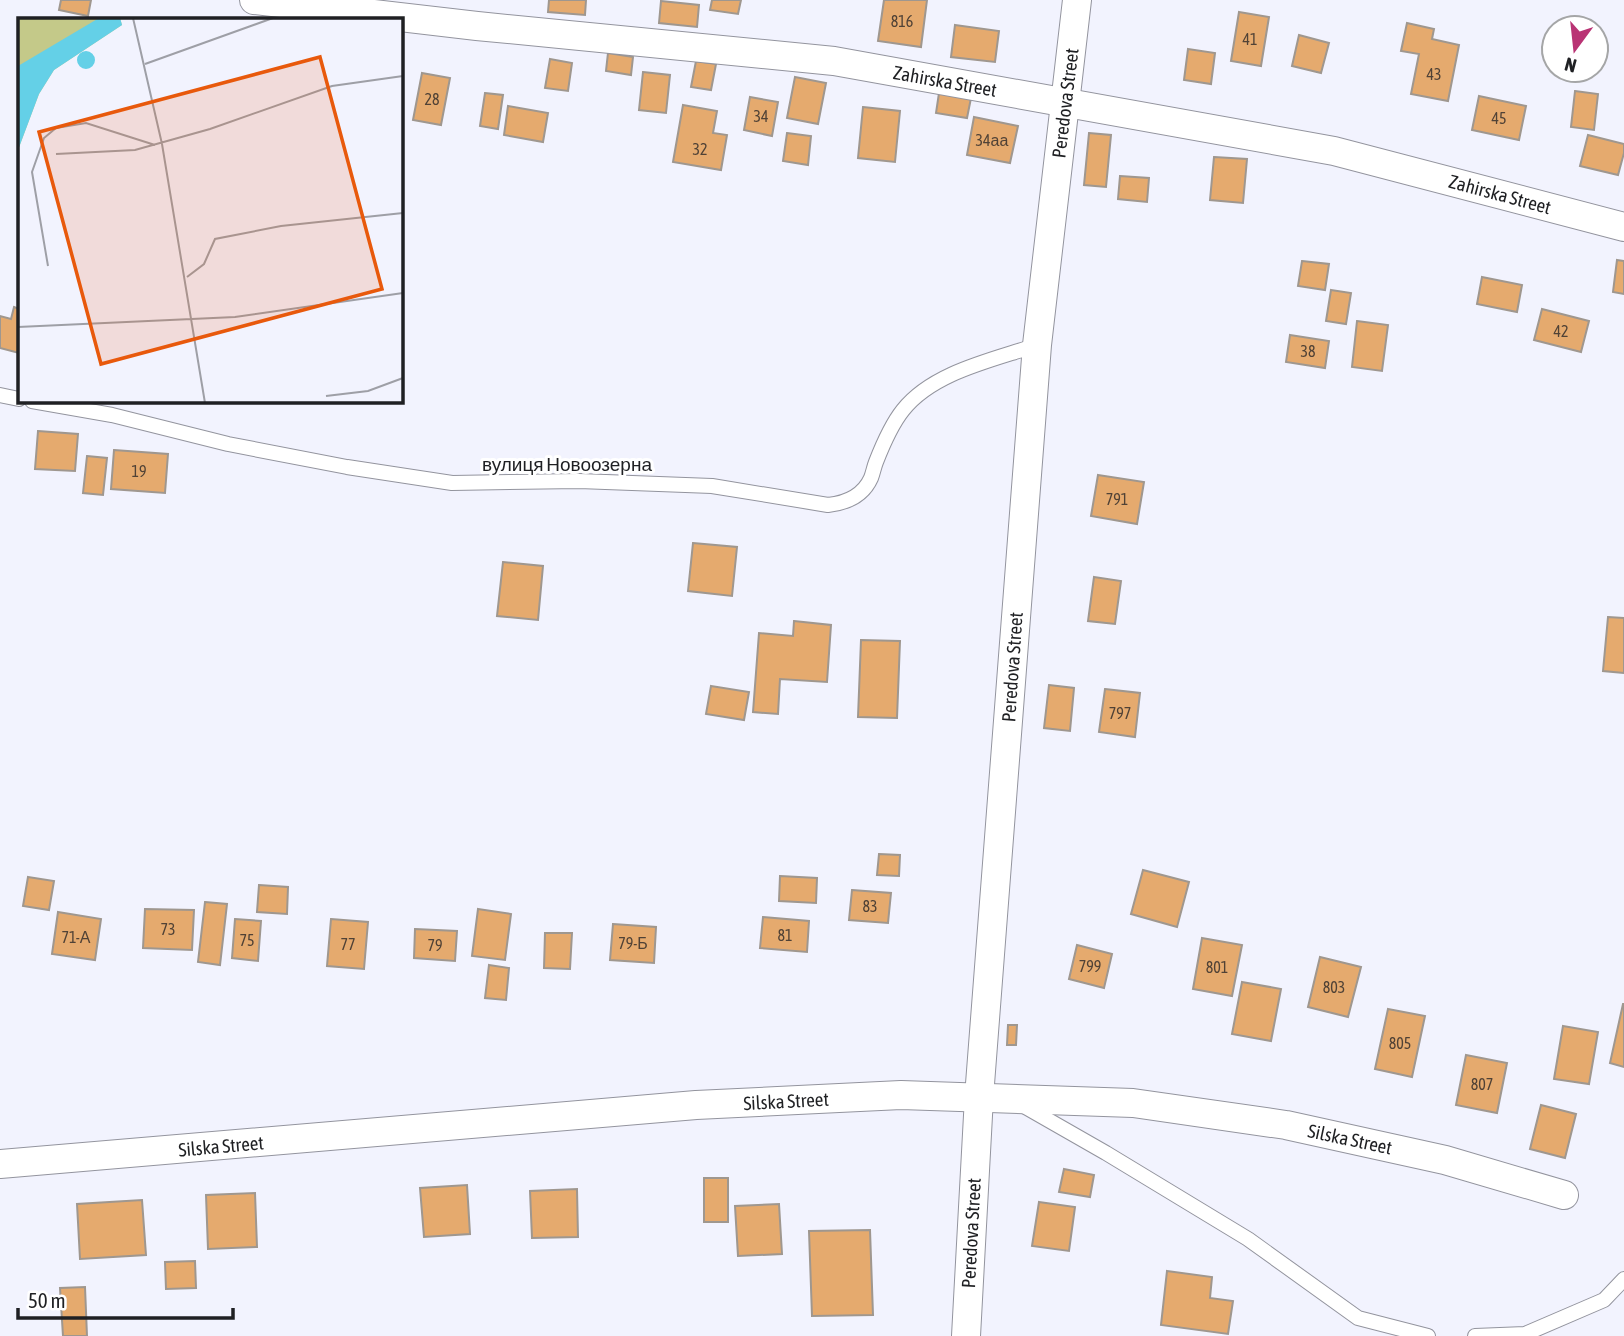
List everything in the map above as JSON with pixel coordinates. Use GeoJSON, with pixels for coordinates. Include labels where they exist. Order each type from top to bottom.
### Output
{"type":"FeatureCollection","features":[{"type":"Feature","properties":{"kind":"street","name":"Zahirska Street"},"geometry":{"type":"LineString","coordinates":[[254,0],[477,26],[834,61],[1334,151],[1624,227]]}},
{"type":"Feature","properties":{"kind":"street","name":"Peredova Street"},"geometry":{"type":"LineString","coordinates":[[966,1336],[979,1097],[1037,345],[1077,0]]}},
{"type":"Feature","properties":{"kind":"street","name":"Silska Street"},"geometry":{"type":"LineString","coordinates":[[0,1164],[696,1105],[901,1095],[1133,1102],[1286,1125],[1445,1160],[1564,1195]]}},
{"type":"Feature","properties":{"kind":"lane","name":"вулиця Новоозерна"},"geometry":{"type":"LineString","coordinates":[[38,402],[112,415],[229,444],[452,484],[579,481],[712,486],[828,505],[841,504],[864,489],[871,478],[887,434],[904,409],[926,388],[953,374],[1037,345]]}},
{"type":"Feature","properties":{"kind":"lane"},"geometry":{"type":"LineString","coordinates":[[0,395],[18,398]]}},
{"type":"Feature","properties":{"kind":"lane"},"geometry":{"type":"LineString","coordinates":[[1008,1098],[1106,1153],[1248,1239],[1358,1318],[1428,1336]]}},
{"type":"Feature","properties":{"kind":"lane"},"geometry":{"type":"LineString","coordinates":[[1475,1336],[1525,1334],[1604,1300],[1624,1279]]}},
{"type":"Feature","properties":{"kind":"building"},"geometry":{"type":"Polygon","coordinates":[[[61,0],[91,0],[88,16],[59,10],[61,0]]]}},
{"type":"Feature","properties":{"kind":"building"},"geometry":{"type":"Polygon","coordinates":[[[549,0],[586,0],[585,15],[548,12],[549,0]]]}},
{"type":"Feature","properties":{"kind":"building"},"geometry":{"type":"Polygon","coordinates":[[[712,0],[741,0],[738,14],[710,10],[712,0]]]}},
{"type":"Feature","properties":{"kind":"building"},"geometry":{"type":"Polygon","coordinates":[[[884,0],[927,0],[921,47],[878,41],[884,0]]]}},
{"type":"Feature","properties":{"kind":"building"},"geometry":{"type":"Polygon","coordinates":[[[661,1],[699,5],[697,27],[659,23],[661,1]]]}},
{"type":"Feature","properties":{"kind":"building"},"geometry":{"type":"Polygon","coordinates":[[[1239,12],[1269,17],[1261,66],[1231,61],[1239,12]]]}},
{"type":"Feature","properties":{"kind":"building"},"geometry":{"type":"Polygon","coordinates":[[[1407,23],[1434,29],[1432,39],[1459,45],[1448,101],[1411,94],[1419,54],[1401,51],[1407,23]]]}},
{"type":"Feature","properties":{"kind":"building"},"geometry":{"type":"Polygon","coordinates":[[[955,25],[999,31],[995,62],[951,57],[955,25]]]}},
{"type":"Feature","properties":{"kind":"building"},"geometry":{"type":"Polygon","coordinates":[[[1299,35],[1329,43],[1321,73],[1292,66],[1299,35]]]}},
{"type":"Feature","properties":{"kind":"building"},"geometry":{"type":"Polygon","coordinates":[[[1188,49],[1215,53],[1211,84],[1184,80],[1188,49]]]}},
{"type":"Feature","properties":{"kind":"building"},"geometry":{"type":"Polygon","coordinates":[[[608,53],[633,57],[631,75],[606,71],[608,53]]]}},
{"type":"Feature","properties":{"kind":"building"},"geometry":{"type":"Polygon","coordinates":[[[550,59],[572,63],[568,91],[545,88],[550,59]]]}},
{"type":"Feature","properties":{"kind":"building"},"geometry":{"type":"Polygon","coordinates":[[[696,61],[716,64],[711,90],[691,87],[696,61]]]}},
{"type":"Feature","properties":{"kind":"building"},"geometry":{"type":"Polygon","coordinates":[[[643,72],[670,75],[666,113],[639,110],[643,72]]]}},
{"type":"Feature","properties":{"kind":"building"},"geometry":{"type":"Polygon","coordinates":[[[422,73],[450,78],[441,125],[413,120],[422,73]]]}},
{"type":"Feature","properties":{"kind":"building"},"geometry":{"type":"Polygon","coordinates":[[[795,77],[826,83],[818,124],[787,118],[795,77]]]}},
{"type":"Feature","properties":{"kind":"building"},"geometry":{"type":"Polygon","coordinates":[[[1575,91],[1598,94],[1594,130],[1571,127],[1575,91]]]}},
{"type":"Feature","properties":{"kind":"building"},"geometry":{"type":"Polygon","coordinates":[[[485,93],[503,95],[498,129],[480,126],[485,93]]]}},
{"type":"Feature","properties":{"kind":"building"},"geometry":{"type":"Polygon","coordinates":[[[939,93],[971,98],[967,118],[936,113],[939,93]]]}},
{"type":"Feature","properties":{"kind":"building"},"geometry":{"type":"Polygon","coordinates":[[[1479,96],[1526,106],[1519,140],[1472,130],[1479,96]]]}},
{"type":"Feature","properties":{"kind":"building"},"geometry":{"type":"Polygon","coordinates":[[[750,97],[778,102],[772,136],[744,130],[750,97]]]}},
{"type":"Feature","properties":{"kind":"building"},"geometry":{"type":"Polygon","coordinates":[[[683,105],[717,111],[713,133],[727,135],[721,170],[673,162],[683,105]]]}},
{"type":"Feature","properties":{"kind":"building"},"geometry":{"type":"Polygon","coordinates":[[[508,106],[548,113],[543,142],[504,135],[508,106]]]}},
{"type":"Feature","properties":{"kind":"building"},"geometry":{"type":"Polygon","coordinates":[[[863,107],[900,111],[895,162],[858,158],[863,107]]]}},
{"type":"Feature","properties":{"kind":"building"},"geometry":{"type":"Polygon","coordinates":[[[974,117],[1018,126],[1010,163],[967,155],[974,117]]]}},
{"type":"Feature","properties":{"kind":"building"},"geometry":{"type":"Polygon","coordinates":[[[787,133],[811,136],[808,165],[783,161],[787,133]]]}},
{"type":"Feature","properties":{"kind":"building"},"geometry":{"type":"Polygon","coordinates":[[[1089,133],[1111,135],[1106,187],[1084,185],[1089,133]]]}},
{"type":"Feature","properties":{"kind":"building"},"geometry":{"type":"Polygon","coordinates":[[[1588,135],[1624,144],[1618,175],[1580,166],[1588,135]]]}},
{"type":"Feature","properties":{"kind":"building"},"geometry":{"type":"Polygon","coordinates":[[[1214,157],[1247,159],[1243,203],[1210,200],[1214,157]]]}},
{"type":"Feature","properties":{"kind":"building"},"geometry":{"type":"Polygon","coordinates":[[[1120,176],[1149,178],[1147,202],[1118,199],[1120,176]]]}},
{"type":"Feature","properties":{"kind":"building"},"geometry":{"type":"Polygon","coordinates":[[[1617,260],[1624,261],[1624,294],[1613,292],[1617,260]]]}},
{"type":"Feature","properties":{"kind":"building"},"geometry":{"type":"Polygon","coordinates":[[[1302,261],[1329,264],[1325,290],[1298,286],[1302,261]]]}},
{"type":"Feature","properties":{"kind":"building"},"geometry":{"type":"Polygon","coordinates":[[[1482,277],[1522,285],[1517,312],[1477,304],[1482,277]]]}},
{"type":"Feature","properties":{"kind":"building"},"geometry":{"type":"Polygon","coordinates":[[[1331,290],[1351,293],[1346,324],[1326,321],[1331,290]]]}},
{"type":"Feature","properties":{"kind":"building"},"geometry":{"type":"Polygon","coordinates":[[[14,307],[18,309],[18,353],[0,348],[0,316],[11,319],[14,307]]]}},
{"type":"Feature","properties":{"kind":"building"},"geometry":{"type":"Polygon","coordinates":[[[1542,309],[1589,321],[1581,352],[1534,340],[1542,309]]]}},
{"type":"Feature","properties":{"kind":"building"},"geometry":{"type":"Polygon","coordinates":[[[1357,321],[1388,325],[1382,371],[1352,367],[1357,321]]]}},
{"type":"Feature","properties":{"kind":"building"},"geometry":{"type":"Polygon","coordinates":[[[1290,335],[1329,341],[1325,368],[1286,362],[1290,335]]]}},
{"type":"Feature","properties":{"kind":"building"},"geometry":{"type":"Polygon","coordinates":[[[38,431],[78,434],[75,471],[35,469],[38,431]]]}},
{"type":"Feature","properties":{"kind":"building"},"geometry":{"type":"Polygon","coordinates":[[[114,450],[168,454],[165,493],[111,489],[114,450]]]}},
{"type":"Feature","properties":{"kind":"building"},"geometry":{"type":"Polygon","coordinates":[[[87,456],[107,458],[103,495],[83,493],[87,456]]]}},
{"type":"Feature","properties":{"kind":"building"},"geometry":{"type":"Polygon","coordinates":[[[1098,475],[1144,482],[1137,524],[1091,516],[1098,475]]]}},
{"type":"Feature","properties":{"kind":"building"},"geometry":{"type":"Polygon","coordinates":[[[693,543],[737,547],[732,596],[688,591],[693,543]]]}},
{"type":"Feature","properties":{"kind":"building"},"geometry":{"type":"Polygon","coordinates":[[[503,562],[543,566],[538,620],[497,616],[503,562]]]}},
{"type":"Feature","properties":{"kind":"building"},"geometry":{"type":"Polygon","coordinates":[[[1094,577],[1121,581],[1115,624],[1088,621],[1094,577]]]}},
{"type":"Feature","properties":{"kind":"building"},"geometry":{"type":"Polygon","coordinates":[[[1608,617],[1624,618],[1624,673],[1603,671],[1608,617]]]}},
{"type":"Feature","properties":{"kind":"building"},"geometry":{"type":"Polygon","coordinates":[[[794,621],[831,625],[827,682],[780,679],[778,714],[753,712],[759,633],[793,636],[794,621]]]}},
{"type":"Feature","properties":{"kind":"building"},"geometry":{"type":"Polygon","coordinates":[[[861,640],[900,641],[897,718],[858,717],[861,640]]]}},
{"type":"Feature","properties":{"kind":"building"},"geometry":{"type":"Polygon","coordinates":[[[1049,685],[1074,688],[1070,731],[1044,728],[1049,685]]]}},
{"type":"Feature","properties":{"kind":"building"},"geometry":{"type":"Polygon","coordinates":[[[711,686],[749,692],[744,720],[706,714],[711,686]]]}},
{"type":"Feature","properties":{"kind":"building"},"geometry":{"type":"Polygon","coordinates":[[[1105,689],[1140,693],[1135,737],[1099,732],[1105,689]]]}},
{"type":"Feature","properties":{"kind":"building"},"geometry":{"type":"Polygon","coordinates":[[[879,854],[900,855],[899,876],[877,875],[879,854]]]}},
{"type":"Feature","properties":{"kind":"building"},"geometry":{"type":"Polygon","coordinates":[[[1143,870],[1189,882],[1177,927],[1131,914],[1143,870]]]}},
{"type":"Feature","properties":{"kind":"building"},"geometry":{"type":"Polygon","coordinates":[[[780,876],[817,878],[816,903],[779,901],[780,876]]]}},
{"type":"Feature","properties":{"kind":"building"},"geometry":{"type":"Polygon","coordinates":[[[28,877],[54,881],[49,910],[23,906],[28,877]]]}},
{"type":"Feature","properties":{"kind":"building"},"geometry":{"type":"Polygon","coordinates":[[[259,885],[288,887],[287,914],[257,912],[259,885]]]}},
{"type":"Feature","properties":{"kind":"building"},"geometry":{"type":"Polygon","coordinates":[[[852,890],[891,893],[888,923],[849,920],[852,890]]]}},
{"type":"Feature","properties":{"kind":"building"},"geometry":{"type":"Polygon","coordinates":[[[205,902],[227,904],[220,965],[198,962],[205,902]]]}},
{"type":"Feature","properties":{"kind":"building"},"geometry":{"type":"Polygon","coordinates":[[[145,909],[194,910],[192,950],[143,948],[145,909]]]}},
{"type":"Feature","properties":{"kind":"building"},"geometry":{"type":"Polygon","coordinates":[[[478,909],[511,914],[505,960],[472,956],[478,909]]]}},
{"type":"Feature","properties":{"kind":"building"},"geometry":{"type":"Polygon","coordinates":[[[58,912],[101,919],[95,960],[52,954],[58,912]]]}},
{"type":"Feature","properties":{"kind":"building"},"geometry":{"type":"Polygon","coordinates":[[[763,917],[809,921],[807,952],[760,948],[763,917]]]}},
{"type":"Feature","properties":{"kind":"building"},"geometry":{"type":"Polygon","coordinates":[[[235,919],[261,921],[258,961],[232,958],[235,919]]]}},
{"type":"Feature","properties":{"kind":"building"},"geometry":{"type":"Polygon","coordinates":[[[331,919],[368,922],[364,969],[327,966],[331,919]]]}},
{"type":"Feature","properties":{"kind":"building"},"geometry":{"type":"Polygon","coordinates":[[[613,924],[656,927],[654,963],[610,960],[613,924]]]}},
{"type":"Feature","properties":{"kind":"building"},"geometry":{"type":"Polygon","coordinates":[[[415,929],[457,931],[455,961],[414,958],[415,929]]]}},
{"type":"Feature","properties":{"kind":"building"},"geometry":{"type":"Polygon","coordinates":[[[545,933],[572,933],[570,969],[544,968],[545,933]]]}},
{"type":"Feature","properties":{"kind":"building"},"geometry":{"type":"Polygon","coordinates":[[[1202,938],[1242,945],[1232,996],[1193,989],[1202,938]]]}},
{"type":"Feature","properties":{"kind":"building"},"geometry":{"type":"Polygon","coordinates":[[[1077,945],[1112,954],[1104,988],[1069,979],[1077,945]]]}},
{"type":"Feature","properties":{"kind":"building"},"geometry":{"type":"Polygon","coordinates":[[[1320,957],[1361,967],[1348,1017],[1308,1007],[1320,957]]]}},
{"type":"Feature","properties":{"kind":"building"},"geometry":{"type":"Polygon","coordinates":[[[489,965],[509,968],[506,1000],[485,998],[489,965]]]}},
{"type":"Feature","properties":{"kind":"building"},"geometry":{"type":"Polygon","coordinates":[[[1242,982],[1281,989],[1271,1041],[1232,1034],[1242,982]]]}},
{"type":"Feature","properties":{"kind":"building"},"geometry":{"type":"Polygon","coordinates":[[[1624,1004],[1624,1067],[1610,1063],[1624,1004]]]}},
{"type":"Feature","properties":{"kind":"building"},"geometry":{"type":"Polygon","coordinates":[[[1388,1009],[1425,1016],[1412,1077],[1375,1069],[1388,1009]]]}},
{"type":"Feature","properties":{"kind":"building"},"geometry":{"type":"Polygon","coordinates":[[[1008,1025],[1017,1025],[1016,1045],[1007,1045],[1008,1025]]]}},
{"type":"Feature","properties":{"kind":"building"},"geometry":{"type":"Polygon","coordinates":[[[1563,1026],[1598,1032],[1589,1084],[1554,1079],[1563,1026]]]}},
{"type":"Feature","properties":{"kind":"building"},"geometry":{"type":"Polygon","coordinates":[[[1466,1055],[1507,1063],[1497,1113],[1456,1105],[1466,1055]]]}},
{"type":"Feature","properties":{"kind":"building"},"geometry":{"type":"Polygon","coordinates":[[[1541,1105],[1576,1114],[1565,1158],[1530,1149],[1541,1105]]]}},
{"type":"Feature","properties":{"kind":"building"},"geometry":{"type":"Polygon","coordinates":[[[1064,1169],[1094,1175],[1090,1197],[1059,1192],[1064,1169]]]}},
{"type":"Feature","properties":{"kind":"building"},"geometry":{"type":"Polygon","coordinates":[[[704,1178],[728,1178],[728,1222],[704,1222],[704,1178]]]}},
{"type":"Feature","properties":{"kind":"building"},"geometry":{"type":"Polygon","coordinates":[[[467,1185],[470,1234],[424,1237],[420,1188],[467,1185]]]}},
{"type":"Feature","properties":{"kind":"building"},"geometry":{"type":"Polygon","coordinates":[[[577,1189],[578,1237],[532,1238],[530,1191],[577,1189]]]}},
{"type":"Feature","properties":{"kind":"building"},"geometry":{"type":"Polygon","coordinates":[[[255,1193],[257,1247],[208,1249],[206,1195],[255,1193]]]}},
{"type":"Feature","properties":{"kind":"building"},"geometry":{"type":"Polygon","coordinates":[[[142,1200],[146,1255],[80,1259],[77,1204],[142,1200]]]}},
{"type":"Feature","properties":{"kind":"building"},"geometry":{"type":"Polygon","coordinates":[[[1039,1202],[1075,1207],[1069,1251],[1032,1246],[1039,1202]]]}},
{"type":"Feature","properties":{"kind":"building"},"geometry":{"type":"Polygon","coordinates":[[[779,1204],[782,1254],[738,1256],[735,1206],[779,1204]]]}},
{"type":"Feature","properties":{"kind":"building"},"geometry":{"type":"Polygon","coordinates":[[[870,1230],[873,1315],[812,1316],[809,1231],[870,1230]]]}},
{"type":"Feature","properties":{"kind":"building"},"geometry":{"type":"Polygon","coordinates":[[[195,1261],[196,1288],[166,1289],[165,1262],[195,1261]]]}},
{"type":"Feature","properties":{"kind":"building"},"geometry":{"type":"Polygon","coordinates":[[[1167,1271],[1212,1277],[1210,1298],[1233,1301],[1228,1334],[1161,1325],[1167,1271]]]}},
{"type":"Feature","properties":{"kind":"building"},"geometry":{"type":"Polygon","coordinates":[[[85,1287],[87,1336],[63,1336],[60,1288],[85,1287]]]}}]}
